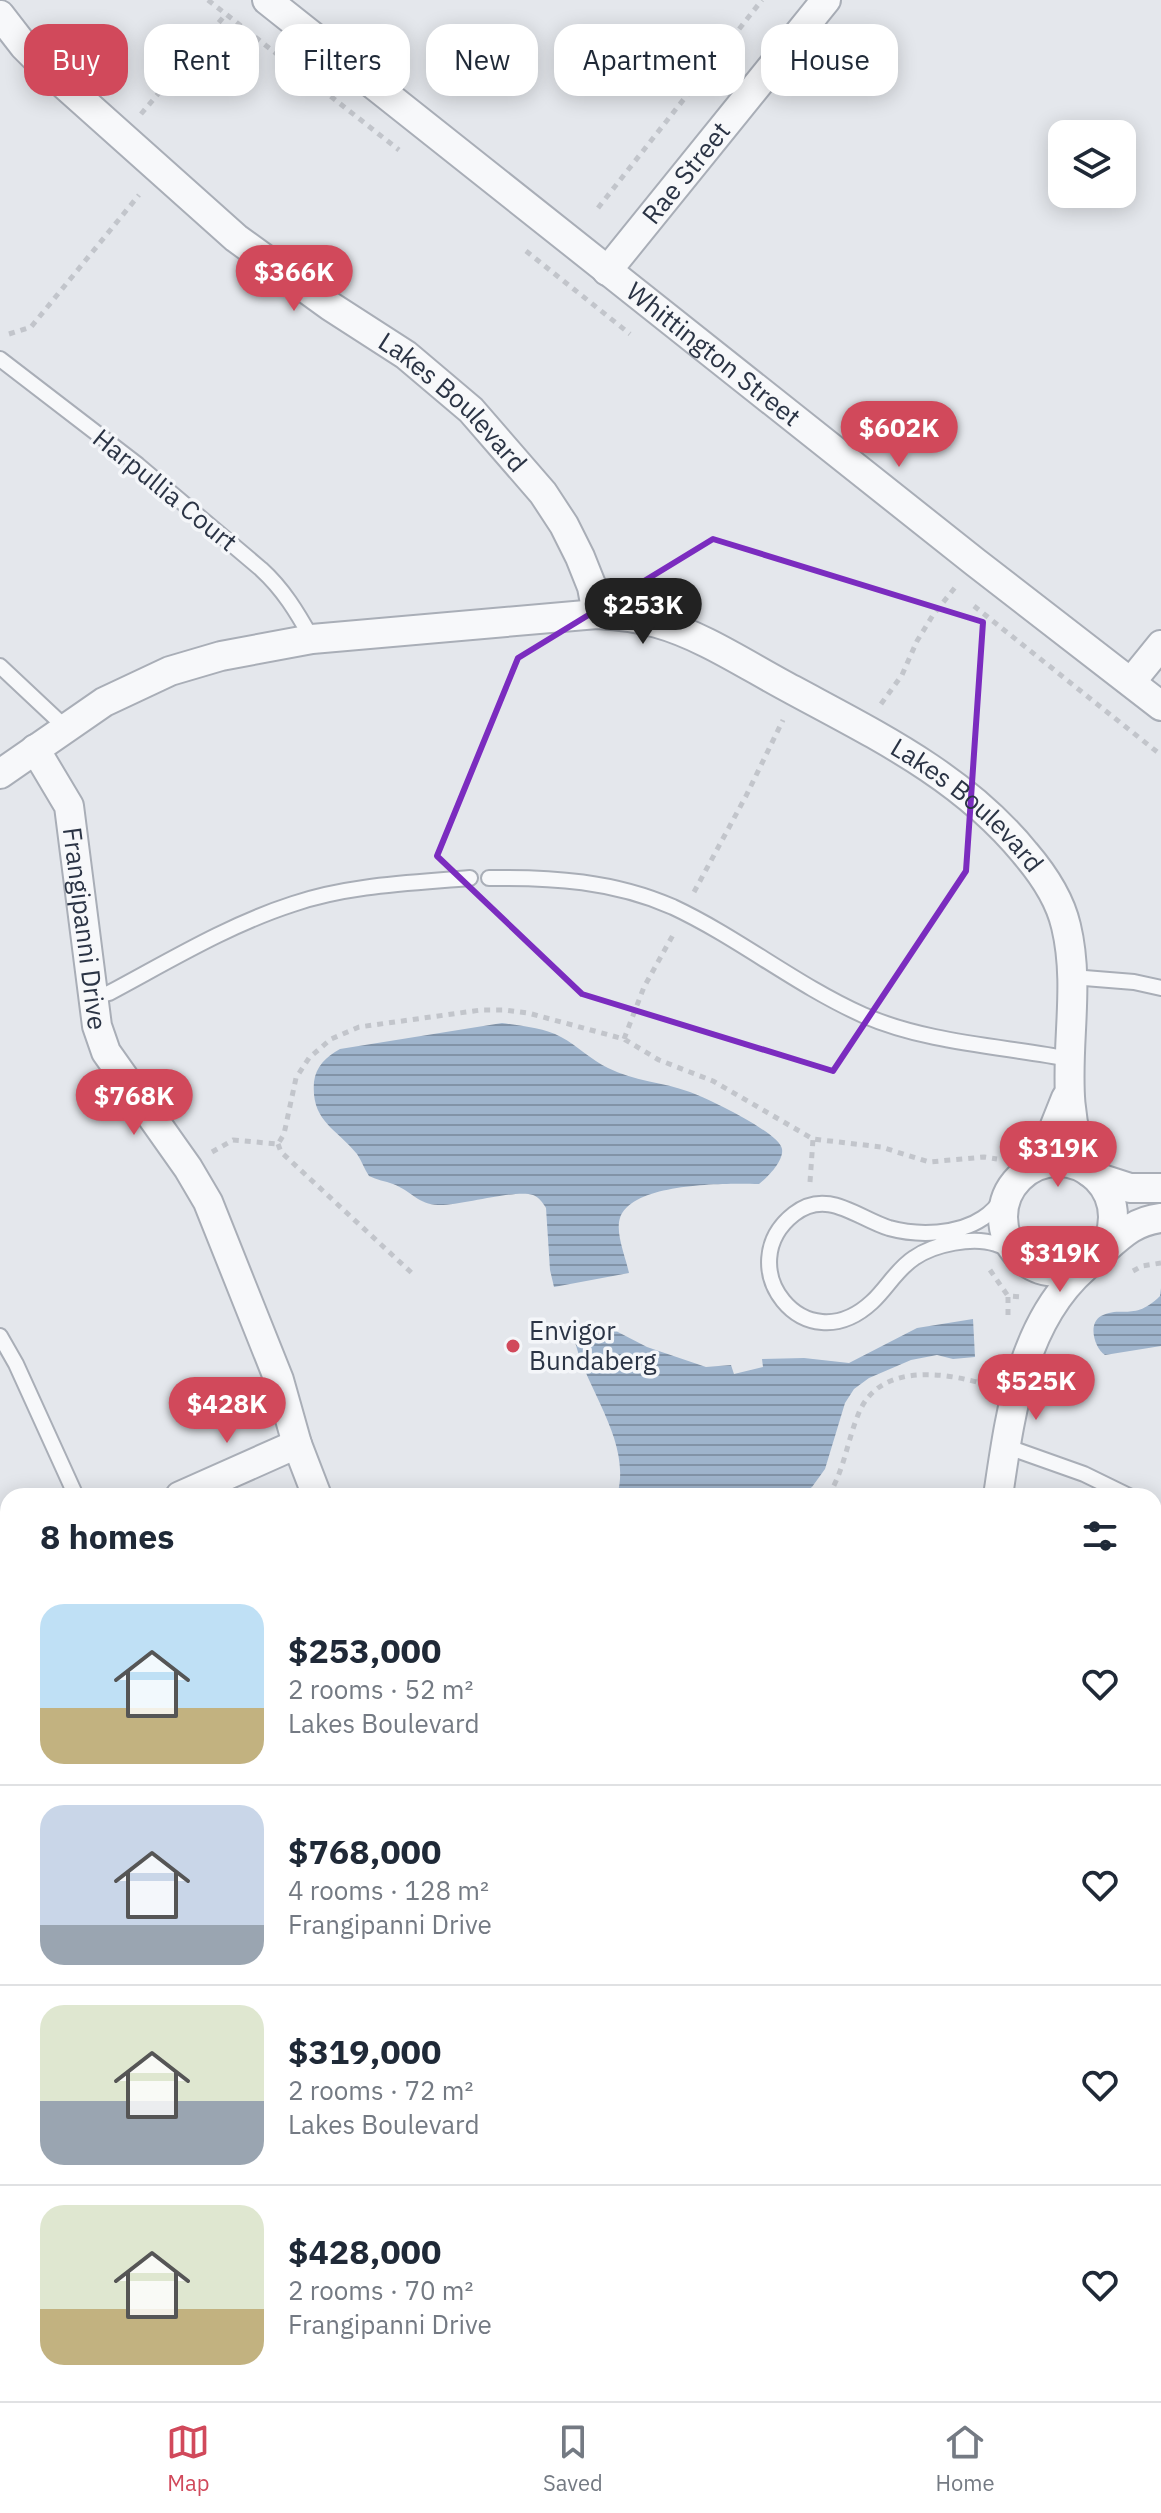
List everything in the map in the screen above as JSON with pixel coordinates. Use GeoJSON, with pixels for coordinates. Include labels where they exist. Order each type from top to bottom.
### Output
{"type":"FeatureCollection","features":[{"type":"Feature","properties":{"kind":"street","name":"Whittington Street"},"geometry":{"type":"LineString","coordinates":[[267,0],[1161,706]]}},
{"type":"Feature","properties":{"kind":"street","name":"Rae Street"},"geometry":{"type":"LineString","coordinates":[[607,271],[826,0]]}},
{"type":"Feature","properties":{"kind":"street","name":"Lakes Boulevard"},"geometry":{"type":"LineString","coordinates":[[0,15],[32,54],[236,238],[330,306],[406,355],[471,410],[543,493],[564,525],[592,587],[597,614]]}},
{"type":"Feature","properties":{"kind":"street","name":"Lakes Boulevard"},"geometry":{"type":"LineString","coordinates":[[0,774],[104,702],[170,671],[221,656],[312,639],[597,614],[628,616],[681,632],[866,729],[950,781],[982,806],[1012,836],[1055,896],[1066,924],[1072,977],[1068,1093]]}},
{"type":"Feature","properties":{"kind":"street"},"geometry":{"type":"LineString","coordinates":[[1131,682],[1161,645]]}},
{"type":"Feature","properties":{"kind":"street","name":"Frangipanni Drive"},"geometry":{"type":"LineString","coordinates":[[35,749],[69,806],[92,997],[106,1052],[188,1168],[208,1202],[279,1380],[297,1444],[314,1488]]}},
{"type":"Feature","properties":{"kind":"street"},"geometry":{"type":"LineString","coordinates":[[1022,1258],[1040,1270],[1057,1273],[1074,1270],[1094,1259],[1108,1240],[1113,1224],[1112,1207],[1106,1191],[1076,1147],[1068,1093]]}},
{"type":"Feature","properties":{"kind":"street"},"geometry":{"type":"LineString","coordinates":[[1035,1338],[1032,1278],[1022,1258],[1007,1240],[1003,1222],[1004,1204],[1009,1176],[1048,1143],[1068,1093]]}},
{"type":"Feature","properties":{"kind":"street"},"geometry":{"type":"LineString","coordinates":[[1009,1176],[1054,1162],[1072,1164],[1130,1188],[1161,1188]]}},
{"type":"Feature","properties":{"kind":"street"},"geometry":{"type":"LineString","coordinates":[[999,1488],[1019,1385],[1035,1338],[1068,1282],[1131,1226],[1140,1221],[1161,1218]]}},
{"type":"Feature","properties":{"kind":"street"},"geometry":{"type":"LineString","coordinates":[[198,1488],[297,1444]]}},
{"type":"Feature","properties":{"kind":"lane","name":"Harpullia Court"},"geometry":{"type":"LineString","coordinates":[[0,359],[138,465],[279,585],[312,639]]}},
{"type":"Feature","properties":{"kind":"lane"},"geometry":{"type":"LineString","coordinates":[[0,666],[65,727]]}},
{"type":"Feature","properties":{"kind":"lane"},"geometry":{"type":"LineString","coordinates":[[92,997],[109,993],[251,919],[296,902],[395,885],[470,878]]}},
{"type":"Feature","properties":{"kind":"lane"},"geometry":{"type":"LineString","coordinates":[[489,878],[554,878],[643,896],[703,922],[837,1002],[887,1024],[912,1032],[1070,1059]]}},
{"type":"Feature","properties":{"kind":"lane"},"geometry":{"type":"LineString","coordinates":[[1072,977],[1134,982],[1161,988]]}},
{"type":"Feature","properties":{"kind":"lane"},"geometry":{"type":"LineString","coordinates":[[1009,1176],[997,1207],[983,1218],[965,1227],[935,1232],[910,1232],[886,1227],[846,1208],[827,1203],[809,1205],[793,1215],[780,1230],[772,1245],[768,1265],[771,1281],[792,1310],[810,1320],[825,1323],[843,1321],[874,1300],[915,1257],[932,1249],[980,1241],[997,1244],[1022,1258]]}},
{"type":"Feature","properties":{"kind":"lane"},"geometry":{"type":"LineString","coordinates":[[0,1336],[16,1364],[72,1488]]}},
{"type":"Feature","properties":{"kind":"lane"},"geometry":{"type":"LineString","coordinates":[[1005,1446],[1084,1474],[1113,1488]]}},
{"type":"Feature","properties":{"kind":"path"},"geometry":{"type":"LineString","coordinates":[[598,208],[762,0]]}},
{"type":"Feature","properties":{"kind":"path"},"geometry":{"type":"LineString","coordinates":[[121,136],[226,14]]}},
{"type":"Feature","properties":{"kind":"path"},"geometry":{"type":"LineString","coordinates":[[0,336],[31,327],[146,186]]}},
{"type":"Feature","properties":{"kind":"path"},"geometry":{"type":"LineString","coordinates":[[873,715],[902,675],[933,615],[975,562]]}},
{"type":"Feature","properties":{"kind":"path"},"geometry":{"type":"LineString","coordinates":[[953,590],[1161,755]]}},
{"type":"Feature","properties":{"kind":"path"},"geometry":{"type":"LineString","coordinates":[[688,904],[788,709]]}},
{"type":"Feature","properties":{"kind":"path"},"geometry":{"type":"LineString","coordinates":[[624,1039],[644,987],[679,925]]}},
{"type":"Feature","properties":{"kind":"path"},"geometry":{"type":"LineString","coordinates":[[278,1144],[284,1134],[296,1078],[325,1044],[359,1027],[481,1010],[505,1010],[528,1013],[624,1039],[659,1060],[713,1081],[813,1139],[881,1147],[929,1162],[984,1157],[1002,1159],[1009,1176]]}},
{"type":"Feature","properties":{"kind":"path"},"geometry":{"type":"LineString","coordinates":[[809,1205],[813,1139]]}},
{"type":"Feature","properties":{"kind":"path"},"geometry":{"type":"LineString","coordinates":[[201,1159],[233,1140],[278,1144]]}},
{"type":"Feature","properties":{"kind":"path"},"geometry":{"type":"LineString","coordinates":[[278,1144],[281,1152],[415,1276]]}},
{"type":"Feature","properties":{"kind":"path"},"geometry":{"type":"LineString","coordinates":[[985,1262],[1008,1296]]}},
{"type":"Feature","properties":{"kind":"path"},"geometry":{"type":"LineString","coordinates":[[1151,1264],[1161,1263]]}},
{"type":"Feature","properties":{"kind":"path"},"geometry":{"type":"LineString","coordinates":[[832,1488],[858,1415],[865,1401],[876,1390],[909,1375],[927,1374],[944,1374],[992,1386]]}},
{"type":"Feature","properties":{"kind":"highlighted area"},"geometry":{"type":"Polygon","coordinates":[[[713,539],[983,622],[966,871],[833,1071],[582,994],[437,856],[518,658],[713,539]]]}},
{"type":"Feature","properties":{"kind":"water"},"geometry":{"type":"Polygon","coordinates":[[[502,1023],[554,1034],[618,1072],[711,1101],[742,1117],[778,1142],[782,1154],[778,1164],[759,1184],[682,1187],[642,1197],[628,1206],[620,1218],[620,1238],[629,1273],[554,1287],[546,1208],[537,1197],[514,1194],[448,1205],[425,1203],[399,1187],[369,1176],[357,1154],[320,1115],[316,1106],[315,1076],[326,1059],[340,1049],[502,1023]]]}},
{"type":"Feature","properties":{"kind":"water"},"geometry":{"type":"Polygon","coordinates":[[[1161,1288],[1161,1346],[1105,1355],[1101,1352],[1093,1330],[1097,1320],[1108,1313],[1143,1309],[1160,1296],[1161,1288]]]}},
{"type":"Feature","properties":{"kind":"water"},"geometry":{"type":"Polygon","coordinates":[[[973,1319],[975,1357],[953,1359],[937,1355],[911,1360],[869,1378],[854,1389],[845,1403],[825,1469],[811,1488],[618,1488],[620,1475],[613,1435],[574,1337],[614,1330],[647,1347],[706,1367],[731,1365],[734,1374],[763,1367],[762,1359],[804,1358],[849,1363],[917,1328],[973,1319]]]}},
{"type":"Feature","properties":{"kind":"place","name":"Envigor Bundaberg"},"geometry":{"type":"Point","coordinates":[513,1346]}}]}
